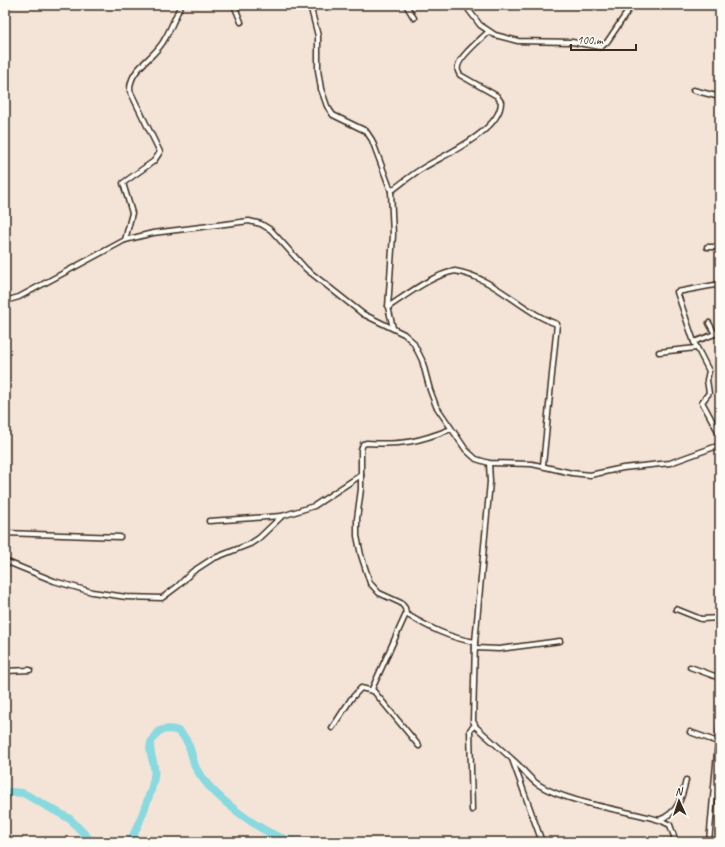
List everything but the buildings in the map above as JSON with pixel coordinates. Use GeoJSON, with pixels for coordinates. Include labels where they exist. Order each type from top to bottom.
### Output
{"type":"FeatureCollection","features":[{"type":"Feature","properties":{"kind":"street"},"geometry":{"type":"LineString","coordinates":[[125,240],[132,213],[123,183],[154,161],[160,152],[130,91],[131,79],[162,43],[181,5]]}},
{"type":"Feature","properties":{"kind":"street"},"geometry":{"type":"LineString","coordinates":[[234,5],[238,20],[241,22]]}},
{"type":"Feature","properties":{"kind":"street"},"geometry":{"type":"LineString","coordinates":[[310,5],[318,36],[318,70],[321,89],[327,106],[333,115],[366,131],[372,140],[391,192],[393,235],[388,307],[393,328]]}},
{"type":"Feature","properties":{"kind":"street"},"geometry":{"type":"LineString","coordinates":[[406,5],[414,18]]}},
{"type":"Feature","properties":{"kind":"street"},"geometry":{"type":"LineString","coordinates":[[465,5],[480,25],[495,36],[518,41],[572,42],[601,47],[607,42],[632,5]]}},
{"type":"Feature","properties":{"kind":"street"},"geometry":{"type":"LineString","coordinates":[[391,192],[422,168],[476,137],[486,128],[501,107],[501,102],[497,96],[460,75],[457,70],[458,65],[464,57],[488,32]]}},
{"type":"Feature","properties":{"kind":"street"},"geometry":{"type":"LineString","coordinates":[[693,90],[720,97]]}},
{"type":"Feature","properties":{"kind":"street"},"geometry":{"type":"LineString","coordinates":[[5,301],[19,296],[125,240],[153,233],[248,221],[261,224],[271,230],[306,269],[345,301],[363,314],[404,334],[413,342],[418,351],[436,406],[466,450],[476,459],[489,463],[542,466],[572,473],[590,475],[604,474],[623,468],[670,463],[720,445]]}},
{"type":"Feature","properties":{"kind":"street"},"geometry":{"type":"LineString","coordinates":[[707,247],[720,247]]}},
{"type":"Feature","properties":{"kind":"street"},"geometry":{"type":"LineString","coordinates":[[388,307],[428,282],[449,272],[455,271],[493,285],[519,303],[557,324],[542,466]]}},
{"type":"Feature","properties":{"kind":"street"},"geometry":{"type":"LineString","coordinates":[[720,284],[677,292],[696,348],[709,370],[707,380],[709,394],[702,402],[720,435]]}},
{"type":"Feature","properties":{"kind":"street"},"geometry":{"type":"LineString","coordinates":[[694,342],[718,333],[709,323]]}},
{"type":"Feature","properties":{"kind":"street"},"geometry":{"type":"LineString","coordinates":[[659,352],[696,348]]}},
{"type":"Feature","properties":{"kind":"street"},"geometry":{"type":"LineString","coordinates":[[373,691],[373,685],[406,614],[405,608],[401,603],[379,594],[370,582],[361,555],[357,536],[357,519],[361,475],[361,450],[363,444],[397,444],[426,439],[451,429]]}},
{"type":"Feature","properties":{"kind":"street"},"geometry":{"type":"LineString","coordinates":[[489,463],[490,482],[475,642],[473,721],[475,725],[521,766],[538,785],[560,795],[670,824],[676,842]]}},
{"type":"Feature","properties":{"kind":"street"},"geometry":{"type":"LineString","coordinates":[[209,521],[282,516],[314,506],[361,475]]}},
{"type":"Feature","properties":{"kind":"street"},"geometry":{"type":"LineString","coordinates":[[5,562],[54,581],[92,592],[126,597],[162,598],[178,586],[192,572],[212,559],[250,544],[259,538],[282,516]]}},
{"type":"Feature","properties":{"kind":"street"},"geometry":{"type":"LineString","coordinates":[[5,533],[120,537]]}},
{"type":"Feature","properties":{"kind":"street"},"geometry":{"type":"LineString","coordinates":[[676,609],[701,619],[720,618]]}},
{"type":"Feature","properties":{"kind":"street"},"geometry":{"type":"LineString","coordinates":[[406,614],[457,640],[475,642]]}},
{"type":"Feature","properties":{"kind":"street"},"geometry":{"type":"LineString","coordinates":[[475,648],[499,649],[560,641]]}},
{"type":"Feature","properties":{"kind":"street"},"geometry":{"type":"LineString","coordinates":[[690,668],[720,678]]}},
{"type":"Feature","properties":{"kind":"street"},"geometry":{"type":"LineString","coordinates":[[5,671],[30,670]]}},
{"type":"Feature","properties":{"kind":"street"},"geometry":{"type":"LineString","coordinates":[[332,728],[351,699],[361,688],[373,691],[419,746]]}},
{"type":"Feature","properties":{"kind":"street"},"geometry":{"type":"LineString","coordinates":[[708,842],[720,722]]}},
{"type":"Feature","properties":{"kind":"street"},"geometry":{"type":"LineString","coordinates":[[472,810],[470,730],[475,725]]}},
{"type":"Feature","properties":{"kind":"street"},"geometry":{"type":"LineString","coordinates":[[690,732],[718,742]]}},
{"type":"Feature","properties":{"kind":"street"},"geometry":{"type":"LineString","coordinates":[[512,759],[542,842]]}},
{"type":"Feature","properties":{"kind":"street"},"geometry":{"type":"LineString","coordinates":[[659,820],[666,818],[676,810],[681,800],[686,780]]}},
{"type":"Feature","properties":{"kind":"waterway"},"geometry":{"type":"LineString","coordinates":[[130,842],[144,810],[153,784],[155,770],[150,749],[151,744],[153,738],[159,731],[166,729],[176,730],[182,734],[189,745],[197,770],[215,792],[228,804],[242,815],[272,834],[299,842]]}},
{"type":"Feature","properties":{"kind":"waterway"},"geometry":{"type":"LineString","coordinates":[[5,795],[10,792],[23,793],[70,819],[92,842]]}}]}
